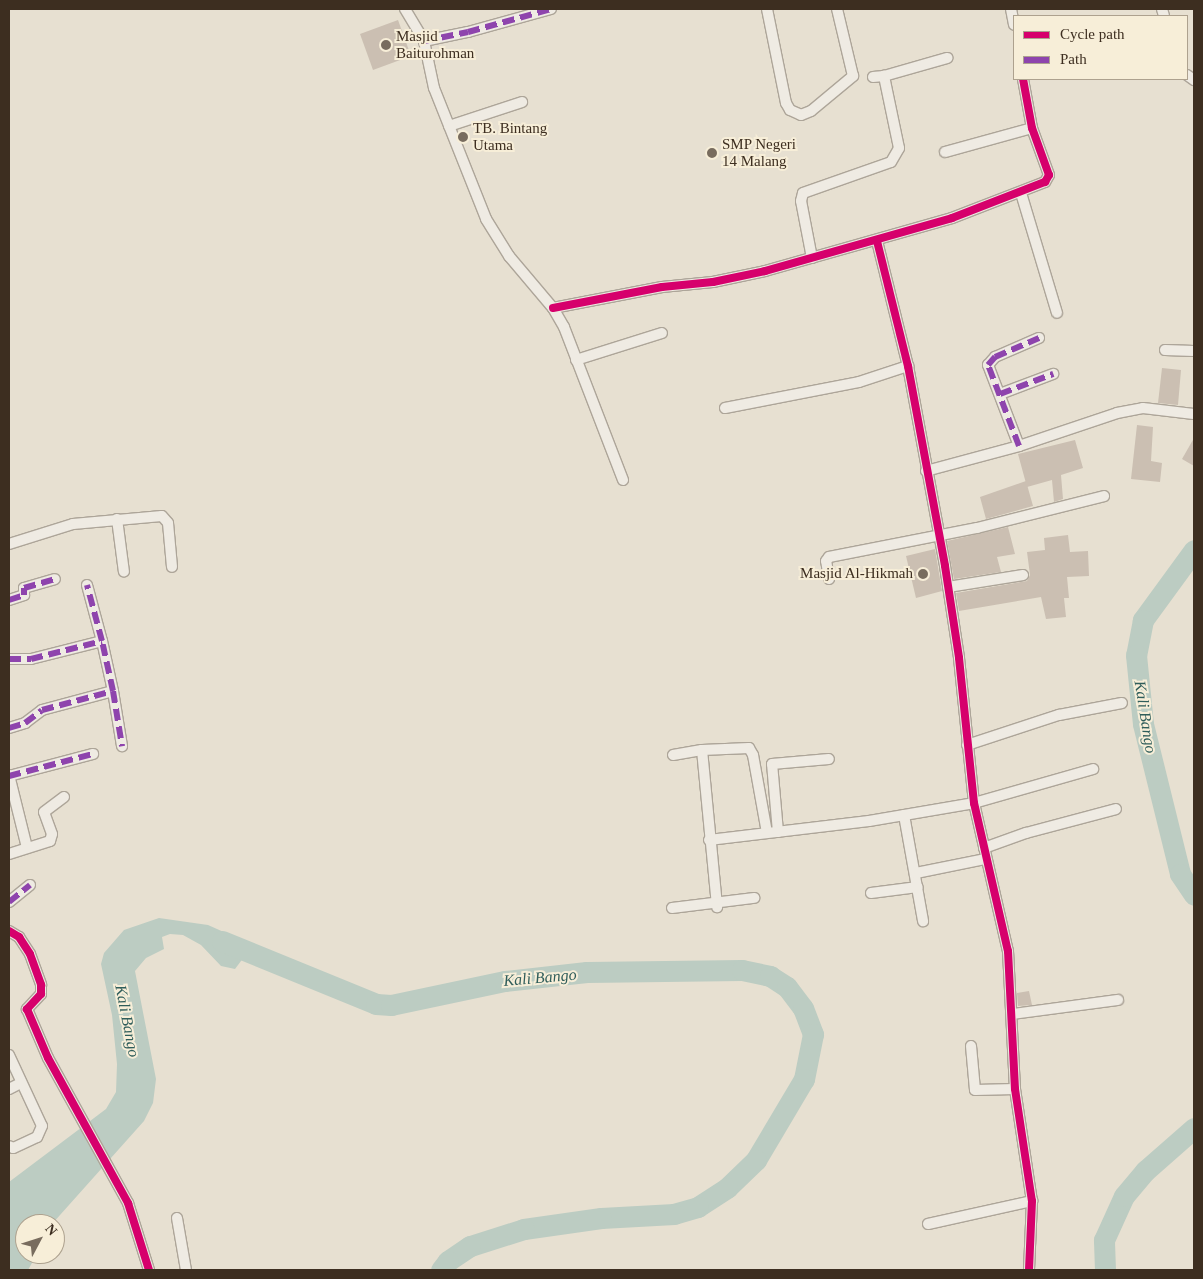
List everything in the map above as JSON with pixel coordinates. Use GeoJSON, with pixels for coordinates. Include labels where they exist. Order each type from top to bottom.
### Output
{"type":"FeatureCollection","features":[{"type":"Feature","properties":{"kind":"street"},"geometry":{"type":"LineString","coordinates":[[406,9],[424,41],[434,88],[486,219],[553,308],[564,327],[623,480]]}},
{"type":"Feature","properties":{"kind":"street"},"geometry":{"type":"LineString","coordinates":[[424,41],[468,32],[551,9]]}},
{"type":"Feature","properties":{"kind":"street"},"geometry":{"type":"LineString","coordinates":[[767,9],[786,103],[790,110],[801,115],[811,111],[853,76],[837,9]]}},
{"type":"Feature","properties":{"kind":"street"},"geometry":{"type":"LineString","coordinates":[[873,77],[884,76],[946,58]]}},
{"type":"Feature","properties":{"kind":"street"},"geometry":{"type":"LineString","coordinates":[[812,258],[801,201],[803,193],[887,164],[897,153],[884,76]]}},
{"type":"Feature","properties":{"kind":"street"},"geometry":{"type":"LineString","coordinates":[[553,308],[662,286],[713,282],[812,258],[877,241],[1021,193],[1046,182],[1049,178],[1032,128],[1023,80]]}},
{"type":"Feature","properties":{"kind":"street"},"geometry":{"type":"LineString","coordinates":[[449,126],[522,102]]}},
{"type":"Feature","properties":{"kind":"street"},"geometry":{"type":"LineString","coordinates":[[945,152],[1032,128]]}},
{"type":"Feature","properties":{"kind":"street"},"geometry":{"type":"LineString","coordinates":[[1021,193],[1057,314]]}},
{"type":"Feature","properties":{"kind":"street"},"geometry":{"type":"LineString","coordinates":[[877,241],[908,366],[948,587],[974,803],[1008,951],[1013,1014],[1015,1089],[1032,1201],[1028,1270]]}},
{"type":"Feature","properties":{"kind":"street"},"geometry":{"type":"LineString","coordinates":[[576,360],[662,333]]}},
{"type":"Feature","properties":{"kind":"street"},"geometry":{"type":"LineString","coordinates":[[1019,446],[1000,394],[988,368],[988,363],[1039,338]]}},
{"type":"Feature","properties":{"kind":"street"},"geometry":{"type":"LineString","coordinates":[[1165,350],[1194,351]]}},
{"type":"Feature","properties":{"kind":"street"},"geometry":{"type":"LineString","coordinates":[[724,408],[859,382],[908,366]]}},
{"type":"Feature","properties":{"kind":"street"},"geometry":{"type":"LineString","coordinates":[[1000,394],[1053,374]]}},
{"type":"Feature","properties":{"kind":"street"},"geometry":{"type":"LineString","coordinates":[[926,471],[1019,446],[1118,413],[1143,408],[1194,414]]}},
{"type":"Feature","properties":{"kind":"street"},"geometry":{"type":"LineString","coordinates":[[830,579],[826,561],[829,557],[938,534],[977,528],[1104,496]]}},
{"type":"Feature","properties":{"kind":"street"},"geometry":{"type":"LineString","coordinates":[[9,544],[73,524],[117,519],[165,517],[172,567]]}},
{"type":"Feature","properties":{"kind":"street"},"geometry":{"type":"LineString","coordinates":[[117,519],[124,572]]}},
{"type":"Feature","properties":{"kind":"street"},"geometry":{"type":"LineString","coordinates":[[948,587],[1023,575]]}},
{"type":"Feature","properties":{"kind":"street"},"geometry":{"type":"LineString","coordinates":[[9,600],[24,595],[24,588],[55,579]]}},
{"type":"Feature","properties":{"kind":"street"},"geometry":{"type":"LineString","coordinates":[[88,585],[113,691],[122,746]]}},
{"type":"Feature","properties":{"kind":"street"},"geometry":{"type":"LineString","coordinates":[[9,659],[31,658],[102,641]]}},
{"type":"Feature","properties":{"kind":"street"},"geometry":{"type":"LineString","coordinates":[[9,728],[25,723],[42,710],[113,691]]}},
{"type":"Feature","properties":{"kind":"street"},"geometry":{"type":"LineString","coordinates":[[967,744],[1065,714],[1122,703]]}},
{"type":"Feature","properties":{"kind":"street"},"geometry":{"type":"LineString","coordinates":[[673,755],[702,750],[746,747],[751,750],[767,833]]}},
{"type":"Feature","properties":{"kind":"street"},"geometry":{"type":"LineString","coordinates":[[702,750],[717,905]]}},
{"type":"Feature","properties":{"kind":"street"},"geometry":{"type":"LineString","coordinates":[[27,848],[9,775],[94,754]]}},
{"type":"Feature","properties":{"kind":"street"},"geometry":{"type":"LineString","coordinates":[[778,832],[772,764],[828,759]]}},
{"type":"Feature","properties":{"kind":"street"},"geometry":{"type":"LineString","coordinates":[[710,840],[904,815],[974,803],[1094,769]]}},
{"type":"Feature","properties":{"kind":"street"},"geometry":{"type":"LineString","coordinates":[[9,854],[50,841],[52,834],[44,812],[64,797]]}},
{"type":"Feature","properties":{"kind":"street"},"geometry":{"type":"LineString","coordinates":[[916,873],[985,854],[1026,833],[1116,809]]}},
{"type":"Feature","properties":{"kind":"street"},"geometry":{"type":"LineString","coordinates":[[904,815],[916,873],[923,921]]}},
{"type":"Feature","properties":{"kind":"street"},"geometry":{"type":"LineString","coordinates":[[9,902],[30,885]]}},
{"type":"Feature","properties":{"kind":"street"},"geometry":{"type":"LineString","coordinates":[[871,893],[918,887]]}},
{"type":"Feature","properties":{"kind":"street"},"geometry":{"type":"LineString","coordinates":[[672,908],[717,905],[754,898]]}},
{"type":"Feature","properties":{"kind":"street"},"geometry":{"type":"LineString","coordinates":[[9,931],[19,937],[36,970],[42,994],[27,1009],[80,1120],[128,1203],[149,1270]]}},
{"type":"Feature","properties":{"kind":"street"},"geometry":{"type":"LineString","coordinates":[[1013,1014],[1118,1000]]}},
{"type":"Feature","properties":{"kind":"street"},"geometry":{"type":"LineString","coordinates":[[971,1046],[975,1090],[1015,1089]]}},
{"type":"Feature","properties":{"kind":"street"},"geometry":{"type":"LineString","coordinates":[[9,1055],[42,1126],[37,1137],[13,1148],[9,1146]]}},
{"type":"Feature","properties":{"kind":"street"},"geometry":{"type":"LineString","coordinates":[[9,1089],[21,1083]]}},
{"type":"Feature","properties":{"kind":"street"},"geometry":{"type":"LineString","coordinates":[[928,1224],[1032,1201]]}},
{"type":"Feature","properties":{"kind":"street"},"geometry":{"type":"LineString","coordinates":[[177,1218],[186,1270]]}},
{"type":"Feature","properties":{"kind":"water"},"geometry":{"type":"Polygon","coordinates":[[[159,918],[208,925],[253,945],[235,969],[221,966],[201,945],[183,935],[170,934],[162,937],[164,949],[146,958],[135,971],[156,1079],[153,1103],[144,1121],[61,1214],[15,1214],[15,1264],[31,1264],[28,1270],[9,1270],[9,1182],[106,1109],[116,1092],[117,1064],[112,1015],[101,964],[104,953],[124,930],[159,918]]]}},
{"type":"Feature","properties":{"kind":"building","name":"Masjid Baiturohman"},"geometry":{"type":"Polygon","coordinates":[[[398,20],[411,56],[373,70],[360,34],[398,20]]]}},
{"type":"Feature","properties":{"kind":"building"},"geometry":{"type":"Polygon","coordinates":[[[1162,368],[1181,370],[1178,405],[1158,403],[1162,368]]]}},
{"type":"Feature","properties":{"kind":"building"},"geometry":{"type":"Polygon","coordinates":[[[1137,425],[1153,427],[1151,461],[1162,463],[1160,482],[1131,479],[1137,425]]]}},
{"type":"Feature","properties":{"kind":"building"},"geometry":{"type":"Polygon","coordinates":[[[1194,438],[1194,466],[1182,459],[1194,438]]]}},
{"type":"Feature","properties":{"kind":"building"},"geometry":{"type":"Polygon","coordinates":[[[1075,440],[1083,468],[1061,475],[1063,499],[1054,502],[1052,480],[1027,487],[1018,454],[1075,440]]]}},
{"type":"Feature","properties":{"kind":"building"},"geometry":{"type":"Polygon","coordinates":[[[1026,481],[1033,506],[986,519],[980,497],[1026,481]]]}},
{"type":"Feature","properties":{"kind":"building"},"geometry":{"type":"Polygon","coordinates":[[[1008,527],[1015,554],[997,557],[1001,572],[954,579],[947,541],[1008,527]]]}},
{"type":"Feature","properties":{"kind":"building"},"geometry":{"type":"Polygon","coordinates":[[[1068,535],[1070,552],[1088,551],[1089,576],[1067,577],[1069,598],[1064,598],[1066,617],[1046,619],[1041,597],[959,611],[956,593],[1027,581],[1030,575],[1027,552],[1045,550],[1044,538],[1068,535]]]}},
{"type":"Feature","properties":{"kind":"building","name":"Masjid Al-Hikmah"},"geometry":{"type":"Polygon","coordinates":[[[935,549],[942,591],[916,598],[906,556],[935,549]]]}},
{"type":"Feature","properties":{"kind":"building"},"geometry":{"type":"Polygon","coordinates":[[[1029,991],[1032,1005],[1018,1006],[1017,993],[1029,991]]]}},
{"type":"Feature","properties":{"kind":"waterway","name":"Kali Bango"},"geometry":{"type":"LineString","coordinates":[[1194,550],[1143,620],[1136,655],[1143,724],[1180,874],[1194,895]]}},
{"type":"Feature","properties":{"kind":"waterway","name":"Kali Bango"},"geometry":{"type":"LineString","coordinates":[[222,941],[376,1004],[391,1005],[505,981],[587,972],[742,970],[770,976],[787,987],[803,1008],[813,1034],[804,1079],[756,1160],[727,1188],[698,1207],[674,1214],[601,1218],[524,1229],[470,1246],[448,1261],[441,1270]]}},
{"type":"Feature","properties":{"kind":"waterway","name":"Kali Bango"},"geometry":{"type":"LineString","coordinates":[[1105,1270],[1104,1240],[1124,1196],[1145,1171],[1194,1128]]}},
{"type":"Feature","properties":{"kind":"marked path"},"geometry":{"type":"LineString","coordinates":[[424,41],[468,32],[551,9]]}},
{"type":"Feature","properties":{"kind":"marked path"},"geometry":{"type":"LineString","coordinates":[[1019,446],[988,365],[995,357],[1039,338]]}},
{"type":"Feature","properties":{"kind":"marked path"},"geometry":{"type":"LineString","coordinates":[[1000,394],[1053,374]]}},
{"type":"Feature","properties":{"kind":"marked path"},"geometry":{"type":"LineString","coordinates":[[9,600],[24,595],[24,588],[55,579]]}},
{"type":"Feature","properties":{"kind":"marked path"},"geometry":{"type":"LineString","coordinates":[[9,659],[31,659],[102,641],[87,585]]}},
{"type":"Feature","properties":{"kind":"marked path"},"geometry":{"type":"LineString","coordinates":[[9,728],[25,723],[42,710],[113,691],[102,641]]}},
{"type":"Feature","properties":{"kind":"marked path"},"geometry":{"type":"LineString","coordinates":[[113,691],[122,746]]}},
{"type":"Feature","properties":{"kind":"marked path"},"geometry":{"type":"LineString","coordinates":[[9,776],[93,754]]}},
{"type":"Feature","properties":{"kind":"marked path"},"geometry":{"type":"LineString","coordinates":[[9,902],[30,885]]}},
{"type":"Feature","properties":{"kind":"cycle path"},"geometry":{"type":"LineString","coordinates":[[553,308],[662,287],[713,282],[765,271],[952,218],[1045,182],[1049,175],[1032,128],[1023,80]]}},
{"type":"Feature","properties":{"kind":"cycle path"},"geometry":{"type":"LineString","coordinates":[[877,241],[908,366],[945,566],[959,658],[974,803],[1008,951],[1015,1089],[1032,1201],[1029,1270]]}},
{"type":"Feature","properties":{"kind":"cycle path"},"geometry":{"type":"LineString","coordinates":[[9,931],[19,937],[30,954],[41,985],[41,994],[27,1009],[48,1058],[128,1203],[149,1270]]}},
{"type":"Feature","properties":{"kind":"place","name":"Masjid Baiturohman"},"geometry":{"type":"Point","coordinates":[386,45]}},
{"type":"Feature","properties":{"kind":"place","name":"TB. Bintang Utama"},"geometry":{"type":"Point","coordinates":[463,137]}},
{"type":"Feature","properties":{"kind":"place","name":"SMP Negeri 14 Malang"},"geometry":{"type":"Point","coordinates":[712,153]}},
{"type":"Feature","properties":{"kind":"place","name":"Masjid Al-Hikmah"},"geometry":{"type":"Point","coordinates":[923,574]}}]}
